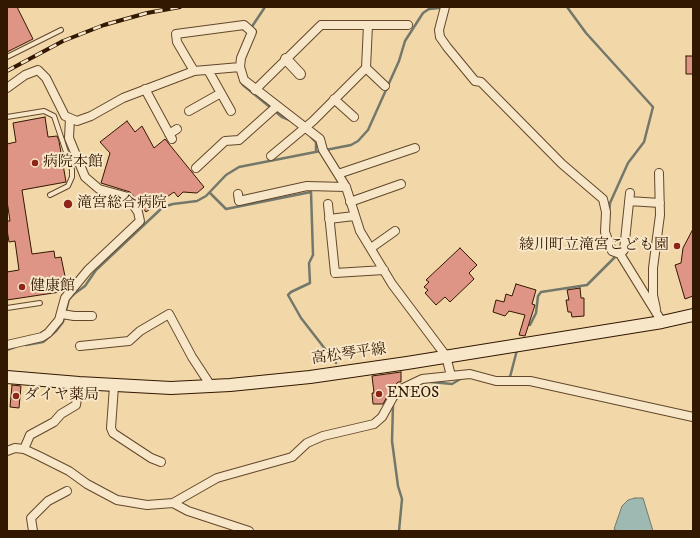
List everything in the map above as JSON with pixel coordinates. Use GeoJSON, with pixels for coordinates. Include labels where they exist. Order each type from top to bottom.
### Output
{"type":"FeatureCollection","features":[{"type":"Feature","properties":{"kind":"main road","name":"高松琴平線"},"geometry":{"type":"LineString","coordinates":[[7,377],[114,386],[171,388],[211,386],[310,377],[662,322],[693,315]]}},
{"type":"Feature","properties":{"kind":"street"},"geometry":{"type":"LineString","coordinates":[[445,8],[439,30],[440,37],[475,81],[481,82],[562,164],[603,199],[606,212],[606,238],[612,251],[620,254],[647,300],[656,310]]}},
{"type":"Feature","properties":{"kind":"street"},"geometry":{"type":"LineString","coordinates":[[194,71],[177,42],[176,34],[244,25],[252,32],[240,58],[238,68],[244,80],[274,108],[320,139],[322,149],[346,187],[360,231],[392,284],[446,356],[451,376]]}},
{"type":"Feature","properties":{"kind":"street"},"geometry":{"type":"LineString","coordinates":[[254,90],[321,25],[408,26]]}},
{"type":"Feature","properties":{"kind":"street"},"geometry":{"type":"LineString","coordinates":[[271,156],[304,128],[366,68],[368,25]]}},
{"type":"Feature","properties":{"kind":"street"},"geometry":{"type":"LineString","coordinates":[[286,59],[300,74]]}},
{"type":"Feature","properties":{"kind":"street"},"geometry":{"type":"LineString","coordinates":[[7,88],[25,75],[38,70],[46,78],[65,116],[77,121],[91,116],[122,98],[194,71],[238,68]]}},
{"type":"Feature","properties":{"kind":"street"},"geometry":{"type":"LineString","coordinates":[[366,68],[385,86]]}},
{"type":"Feature","properties":{"kind":"street"},"geometry":{"type":"LineString","coordinates":[[208,70],[231,111]]}},
{"type":"Feature","properties":{"kind":"street"},"geometry":{"type":"LineString","coordinates":[[145,89],[170,136],[177,129]]}},
{"type":"Feature","properties":{"kind":"street"},"geometry":{"type":"LineString","coordinates":[[189,111],[221,93]]}},
{"type":"Feature","properties":{"kind":"street"},"geometry":{"type":"LineString","coordinates":[[334,99],[354,117]]}},
{"type":"Feature","properties":{"kind":"street"},"geometry":{"type":"LineString","coordinates":[[196,168],[225,141],[239,140],[274,108]]}},
{"type":"Feature","properties":{"kind":"street"},"geometry":{"type":"LineString","coordinates":[[7,345],[42,337],[64,314],[65,298],[83,276],[140,221],[138,212],[128,197],[99,189],[85,177],[69,138],[70,118]]}},
{"type":"Feature","properties":{"kind":"street"},"geometry":{"type":"LineString","coordinates":[[338,174],[415,148]]}},
{"type":"Feature","properties":{"kind":"street"},"geometry":{"type":"LineString","coordinates":[[659,173],[660,215],[653,268],[653,295],[656,310],[662,322]]}},
{"type":"Feature","properties":{"kind":"street"},"geometry":{"type":"LineString","coordinates":[[350,202],[401,184]]}},
{"type":"Feature","properties":{"kind":"street"},"geometry":{"type":"LineString","coordinates":[[238,194],[240,201],[307,186],[346,187]]}},
{"type":"Feature","properties":{"kind":"street"},"geometry":{"type":"LineString","coordinates":[[620,254],[624,250],[630,197],[660,203]]}},
{"type":"Feature","properties":{"kind":"street"},"geometry":{"type":"LineString","coordinates":[[328,204],[335,273],[384,270]]}},
{"type":"Feature","properties":{"kind":"street"},"geometry":{"type":"LineString","coordinates":[[329,219],[354,216]]}},
{"type":"Feature","properties":{"kind":"street"},"geometry":{"type":"LineString","coordinates":[[371,248],[395,231]]}},
{"type":"Feature","properties":{"kind":"street"},"geometry":{"type":"LineString","coordinates":[[64,314],[92,316]]}},
{"type":"Feature","properties":{"kind":"street"},"geometry":{"type":"LineString","coordinates":[[80,346],[129,341],[140,331],[168,314],[192,357],[211,386]]}},
{"type":"Feature","properties":{"kind":"street"},"geometry":{"type":"LineString","coordinates":[[7,451],[15,448],[24,449],[69,470],[87,484],[116,500],[147,506],[173,503],[217,478],[292,457],[307,443],[323,436],[374,424],[382,417],[393,397],[411,383],[422,379],[470,374],[496,381],[530,381],[693,418]]}},
{"type":"Feature","properties":{"kind":"street"},"geometry":{"type":"LineString","coordinates":[[24,449],[30,435],[54,422],[61,414],[76,404],[79,384]]}},
{"type":"Feature","properties":{"kind":"street"},"geometry":{"type":"LineString","coordinates":[[114,386],[111,428],[113,433],[131,446],[161,462]]}},
{"type":"Feature","properties":{"kind":"street"},"geometry":{"type":"LineString","coordinates":[[33,531],[31,518],[48,501],[67,490]]}},
{"type":"Feature","properties":{"kind":"street"},"geometry":{"type":"LineString","coordinates":[[173,503],[188,511],[233,529],[249,531]]}},
{"type":"Feature","properties":{"kind":"lane"},"geometry":{"type":"LineString","coordinates":[[7,57],[61,30]]}},
{"type":"Feature","properties":{"kind":"lane"},"geometry":{"type":"LineString","coordinates":[[7,117],[44,111],[54,116],[72,170],[72,177],[68,186],[50,195]]}},
{"type":"Feature","properties":{"kind":"lane"},"geometry":{"type":"LineString","coordinates":[[7,308],[40,303]]}},
{"type":"Feature","properties":{"kind":"water"},"geometry":{"type":"Polygon","coordinates":[[[643,498],[653,531],[618,531],[614,529],[622,506],[628,500],[643,498]]]}},
{"type":"Feature","properties":{"kind":"building"},"geometry":{"type":"Polygon","coordinates":[[[7,7],[17,7],[33,39],[7,52],[7,7]]]}},
{"type":"Feature","properties":{"kind":"building"},"geometry":{"type":"Polygon","coordinates":[[[686,56],[693,56],[693,74],[686,74],[686,56]]]}},
{"type":"Feature","properties":{"kind":"building"},"geometry":{"type":"Polygon","coordinates":[[[45,117],[48,137],[57,136],[59,141],[66,182],[22,190],[32,254],[54,251],[55,258],[61,257],[66,281],[60,292],[7,300],[7,272],[19,270],[15,241],[9,242],[7,230],[7,221],[10,221],[7,201],[7,144],[16,142],[13,123],[45,117]]]}},
{"type":"Feature","properties":{"kind":"building"},"geometry":{"type":"Polygon","coordinates":[[[127,121],[135,132],[142,126],[154,148],[165,139],[204,187],[197,193],[183,192],[178,197],[174,192],[146,212],[130,192],[101,183],[110,153],[100,142],[127,121]]]}},
{"type":"Feature","properties":{"kind":"building"},"geometry":{"type":"Polygon","coordinates":[[[693,229],[693,296],[685,299],[675,265],[681,263],[683,248],[693,229]]]}},
{"type":"Feature","properties":{"kind":"building"},"geometry":{"type":"Polygon","coordinates":[[[460,248],[477,265],[469,273],[474,279],[450,302],[445,297],[436,305],[425,293],[428,290],[424,287],[429,282],[426,280],[460,248]]]}},
{"type":"Feature","properties":{"kind":"building"},"geometry":{"type":"Polygon","coordinates":[[[516,284],[536,290],[532,304],[535,305],[525,336],[519,335],[525,315],[509,311],[505,316],[493,312],[496,300],[504,302],[506,294],[512,296],[516,284]]]}},
{"type":"Feature","properties":{"kind":"building"},"geometry":{"type":"Polygon","coordinates":[[[580,288],[581,298],[584,298],[584,316],[572,317],[571,312],[568,312],[566,300],[569,300],[567,290],[580,288]]]}},
{"type":"Feature","properties":{"kind":"building"},"geometry":{"type":"Polygon","coordinates":[[[401,372],[401,382],[398,382],[389,393],[383,404],[373,404],[372,393],[374,393],[372,376],[401,372]]]}},
{"type":"Feature","properties":{"kind":"building","name":"ダイヤ薬局"},"geometry":{"type":"Polygon","coordinates":[[[12,385],[21,386],[19,408],[10,407],[12,385]]]}},
{"type":"Feature","properties":{"kind":"waterway"},"geometry":{"type":"LineString","coordinates":[[251,28],[265,7]]}},
{"type":"Feature","properties":{"kind":"waterway"},"geometry":{"type":"LineString","coordinates":[[26,345],[43,342],[56,331],[63,322],[69,299],[85,286],[96,270],[163,207],[173,204],[197,201],[206,196],[226,175],[239,167],[351,145],[358,141],[368,130],[399,61],[405,41],[423,13],[429,9],[449,7]]}},
{"type":"Feature","properties":{"kind":"waterway"},"geometry":{"type":"LineString","coordinates":[[567,7],[586,33],[653,107],[644,142],[628,163],[610,203],[609,212]]}},
{"type":"Feature","properties":{"kind":"waterway"},"geometry":{"type":"LineString","coordinates":[[241,82],[282,117],[292,121]]}},
{"type":"Feature","properties":{"kind":"waterway"},"geometry":{"type":"LineString","coordinates":[[311,137],[316,142],[316,151]]}},
{"type":"Feature","properties":{"kind":"waterway"},"geometry":{"type":"LineString","coordinates":[[210,193],[226,209],[311,192],[313,255],[309,263],[310,283],[288,295],[301,318],[336,363]]}},
{"type":"Feature","properties":{"kind":"waterway"},"geometry":{"type":"LineString","coordinates":[[530,325],[536,313],[538,296],[541,292],[587,285],[615,257]]}},
{"type":"Feature","properties":{"kind":"waterway"},"geometry":{"type":"LineString","coordinates":[[7,350],[15,347]]}},
{"type":"Feature","properties":{"kind":"waterway"},"geometry":{"type":"LineString","coordinates":[[508,377],[510,377],[517,350]]}},
{"type":"Feature","properties":{"kind":"waterway"},"geometry":{"type":"LineString","coordinates":[[431,382],[452,384],[462,378]]}},
{"type":"Feature","properties":{"kind":"waterway"},"geometry":{"type":"LineString","coordinates":[[393,405],[392,441],[398,486],[402,499],[399,531]]}},
{"type":"Feature","properties":{"kind":"railway"},"geometry":{"type":"LineString","coordinates":[[7,71],[63,41],[104,25],[147,13],[180,7]]}},
{"type":"Feature","properties":{"kind":"place","name":"病院本館"},"geometry":{"type":"Point","coordinates":[35,163]}},
{"type":"Feature","properties":{"kind":"place","name":"滝宮総合病院"},"geometry":{"type":"Point","coordinates":[68,204]}},
{"type":"Feature","properties":{"kind":"place","name":"綾川町立滝宮こども園"},"geometry":{"type":"Point","coordinates":[677,246]}},
{"type":"Feature","properties":{"kind":"place","name":"健康館"},"geometry":{"type":"Point","coordinates":[22,287]}},
{"type":"Feature","properties":{"kind":"place","name":"ENEOS"},"geometry":{"type":"Point","coordinates":[379,394]}},
{"type":"Feature","properties":{"kind":"place","name":"ダイヤ薬局"},"geometry":{"type":"Point","coordinates":[16,396]}}]}
